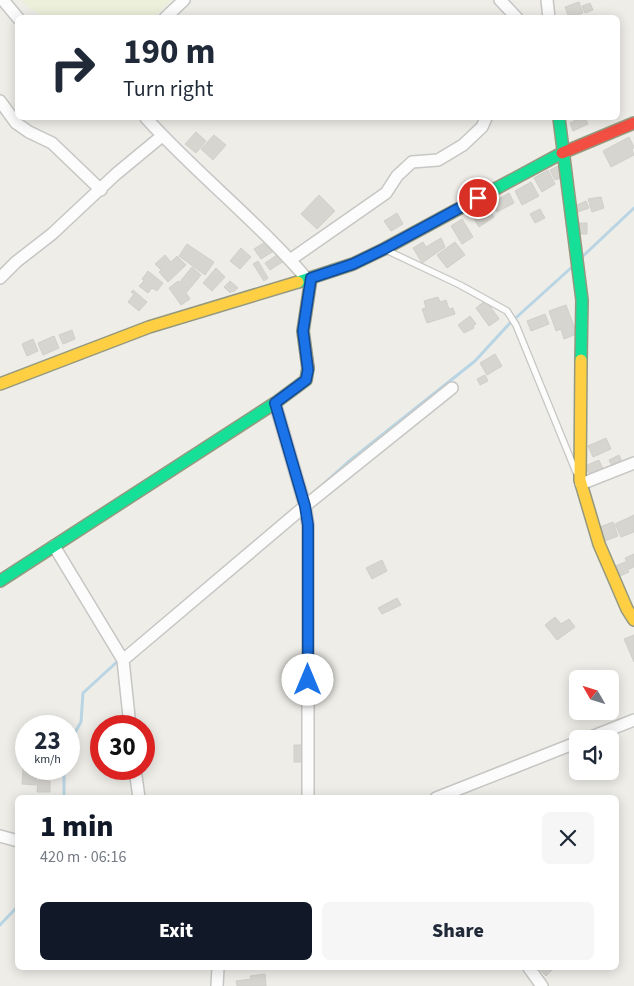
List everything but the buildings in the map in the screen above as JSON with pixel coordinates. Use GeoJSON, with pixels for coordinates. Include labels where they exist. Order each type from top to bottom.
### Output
{"type":"FeatureCollection","features":[{"type":"Feature","properties":{"kind":"street"},"geometry":{"type":"LineString","coordinates":[[3,0],[16,15]]}},
{"type":"Feature","properties":{"kind":"street"},"geometry":{"type":"LineString","coordinates":[[168,15],[184,0]]}},
{"type":"Feature","properties":{"kind":"street"},"geometry":{"type":"LineString","coordinates":[[500,0],[514,15]]}},
{"type":"Feature","properties":{"kind":"street"},"geometry":{"type":"LineString","coordinates":[[549,1],[549,15]]}},
{"type":"Feature","properties":{"kind":"street"},"geometry":{"type":"LineString","coordinates":[[0,101],[16,123],[29,132],[52,143],[101,190]]}},
{"type":"Feature","properties":{"kind":"street"},"geometry":{"type":"LineString","coordinates":[[148,120],[309,279]]}},
{"type":"Feature","properties":{"kind":"street"},"geometry":{"type":"LineString","coordinates":[[290,260],[386,193],[398,176],[412,162],[438,160],[463,145],[482,127],[485,120]]}},
{"type":"Feature","properties":{"kind":"street"},"geometry":{"type":"LineString","coordinates":[[559,120],[582,300],[581,482],[599,544],[634,620]]}},
{"type":"Feature","properties":{"kind":"street"},"geometry":{"type":"LineString","coordinates":[[0,384],[149,326],[309,279],[353,264],[563,152],[634,123]]}},
{"type":"Feature","properties":{"kind":"street"},"geometry":{"type":"LineString","coordinates":[[0,278],[16,262],[52,234],[116,174],[162,136]]}},
{"type":"Feature","properties":{"kind":"street"},"geometry":{"type":"LineString","coordinates":[[0,581],[275,403],[306,380],[308,370],[303,331],[309,279]]}},
{"type":"Feature","properties":{"kind":"street"},"geometry":{"type":"LineString","coordinates":[[123,660],[305,506],[452,388]]}},
{"type":"Feature","properties":{"kind":"street"},"geometry":{"type":"LineString","coordinates":[[275,403],[305,506],[308,525],[308,795]]}},
{"type":"Feature","properties":{"kind":"street"},"geometry":{"type":"LineString","coordinates":[[581,482],[634,463]]}},
{"type":"Feature","properties":{"kind":"street"},"geometry":{"type":"LineString","coordinates":[[54,546],[123,660],[129,715]]}},
{"type":"Feature","properties":{"kind":"street"},"geometry":{"type":"LineString","coordinates":[[609,730],[634,720]]}},
{"type":"Feature","properties":{"kind":"street"},"geometry":{"type":"LineString","coordinates":[[444,795],[569,746]]}},
{"type":"Feature","properties":{"kind":"street"},"geometry":{"type":"LineString","coordinates":[[137,780],[139,795]]}},
{"type":"Feature","properties":{"kind":"street"},"geometry":{"type":"LineString","coordinates":[[0,836],[15,840]]}},
{"type":"Feature","properties":{"kind":"street"},"geometry":{"type":"LineString","coordinates":[[217,986],[218,970]]}},
{"type":"Feature","properties":{"kind":"street"},"geometry":{"type":"LineString","coordinates":[[530,970],[542,986]]}},
{"type":"Feature","properties":{"kind":"lane"},"geometry":{"type":"LineString","coordinates":[[384,249],[460,285],[507,311],[516,325],[568,456],[581,482]]}},
{"type":"Feature","properties":{"kind":"green space"},"geometry":{"type":"Polygon","coordinates":[[[22,0],[171,0],[156,15],[40,15],[29,8],[22,0]]]}},
{"type":"Feature","properties":{"kind":"waterway"},"geometry":{"type":"LineString","coordinates":[[582,257],[634,208]]}},
{"type":"Feature","properties":{"kind":"waterway"},"geometry":{"type":"LineString","coordinates":[[319,488],[348,462],[475,361],[509,324],[572,267]]}},
{"type":"Feature","properties":{"kind":"waterway"},"geometry":{"type":"LineString","coordinates":[[80,724],[83,693],[119,660]]}},
{"type":"Feature","properties":{"kind":"waterway"},"geometry":{"type":"LineString","coordinates":[[64,780],[64,795]]}},
{"type":"Feature","properties":{"kind":"waterway"},"geometry":{"type":"LineString","coordinates":[[0,925],[15,909]]}},
{"type":"Feature","properties":{"kind":"traffic: fast"},"geometry":{"type":"LineString","coordinates":[[559,120],[582,300],[581,360]]}},
{"type":"Feature","properties":{"kind":"traffic: fast"},"geometry":{"type":"LineString","coordinates":[[298,282],[353,264],[384,249],[562,153]]}},
{"type":"Feature","properties":{"kind":"traffic: fast"},"geometry":{"type":"LineString","coordinates":[[0,581],[275,403],[306,380],[308,368]]}},
{"type":"Feature","properties":{"kind":"traffic: slow"},"geometry":{"type":"LineString","coordinates":[[0,384],[149,327],[298,282]]}},
{"type":"Feature","properties":{"kind":"traffic: slow"},"geometry":{"type":"LineString","coordinates":[[581,360],[580,480],[599,544],[627,609],[634,620]]}},
{"type":"Feature","properties":{"kind":"traffic: jam"},"geometry":{"type":"LineString","coordinates":[[562,153],[634,123]]}},
{"type":"Feature","properties":{"kind":"traffic: jam"},"geometry":{"type":"LineString","coordinates":[[308,368],[303,331],[311,278]]}},
{"type":"Feature","properties":{"kind":"route"},"geometry":{"type":"LineString","coordinates":[[308,680],[308,525],[305,506],[275,403],[306,380],[308,370],[303,331],[311,278],[353,264],[478,198]]}}]}
